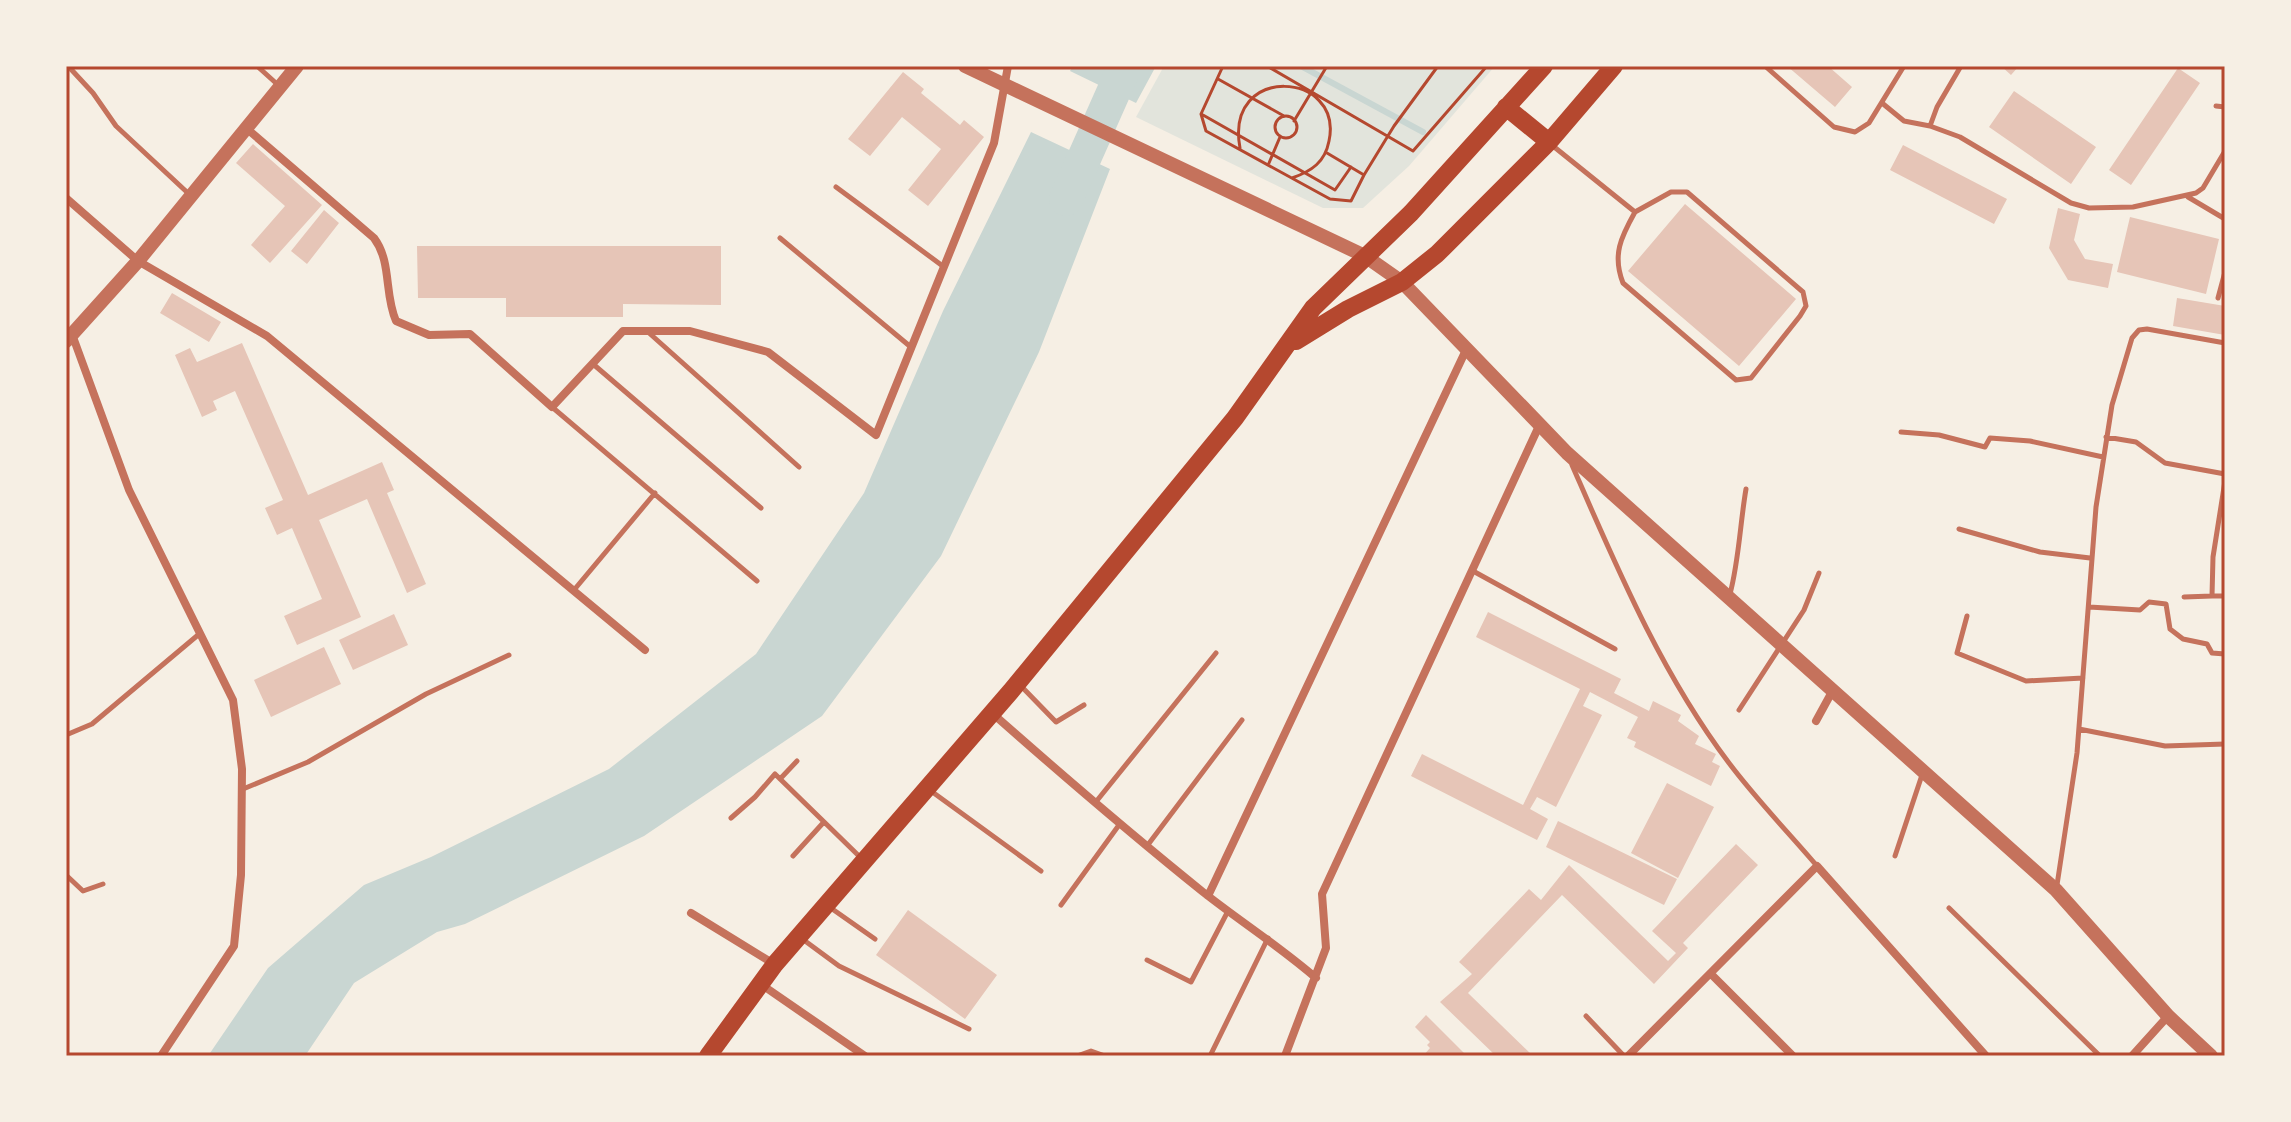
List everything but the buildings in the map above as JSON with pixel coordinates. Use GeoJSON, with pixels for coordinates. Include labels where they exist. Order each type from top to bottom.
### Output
{"type":"FeatureCollection","features":[{"type":"Feature","properties":{"kind":"main road"},"geometry":{"type":"LineString","coordinates":[[708,1056],[775,964],[1018,683],[1235,418],[1290,345],[1313,308],[1411,213],[1544,66]]}},
{"type":"Feature","properties":{"kind":"main road"},"geometry":{"type":"LineString","coordinates":[[1290,345],[1348,309],[1402,282],[1437,254],[1549,142],[1614,66]]}},
{"type":"Feature","properties":{"kind":"main road"},"geometry":{"type":"LineString","coordinates":[[1506,107],[1549,142]]}},
{"type":"Feature","properties":{"kind":"street"},"geometry":{"type":"LineString","coordinates":[[161,1056],[234,946],[241,875],[243,789],[233,700],[198,635],[129,490],[69,339],[138,261],[297,66]]}},
{"type":"Feature","properties":{"kind":"street"},"geometry":{"type":"LineString","coordinates":[[965,66],[1032,100],[1217,183],[1365,256],[1402,282],[1567,453],[2056,890],[2168,1016],[2211,1056]]}},
{"type":"Feature","properties":{"kind":"street"},"geometry":{"type":"LineString","coordinates":[[246,128],[374,238],[383,250],[389,305],[396,321],[429,335],[470,334],[552,407],[623,331],[690,331],[768,352],[876,435],[994,143],[1008,66]]}},
{"type":"Feature","properties":{"kind":"street"},"geometry":{"type":"LineString","coordinates":[[66,198],[138,261],[267,336],[645,650]]}},
{"type":"Feature","properties":{"kind":"street"},"geometry":{"type":"LineString","coordinates":[[1208,896],[1466,350]]}},
{"type":"Feature","properties":{"kind":"street"},"geometry":{"type":"LineString","coordinates":[[1285,1056],[1326,948],[1322,894],[1539,426]]}},
{"type":"Feature","properties":{"kind":"street"},"geometry":{"type":"LineString","coordinates":[[1816,721],[1833,690]]}},
{"type":"Feature","properties":{"kind":"street"},"geometry":{"type":"LineString","coordinates":[[991,713],[1119,825],[1208,896],[1268,937],[1316,978]]}},
{"type":"Feature","properties":{"kind":"street"},"geometry":{"type":"LineString","coordinates":[[1626,1056],[1817,866],[1986,1056]]}},
{"type":"Feature","properties":{"kind":"street"},"geometry":{"type":"LineString","coordinates":[[691,913],[775,964]]}},
{"type":"Feature","properties":{"kind":"street"},"geometry":{"type":"LineString","coordinates":[[1711,974],[1793,1056]]}},
{"type":"Feature","properties":{"kind":"street"},"geometry":{"type":"LineString","coordinates":[[761,984],[865,1056]]}},
{"type":"Feature","properties":{"kind":"street"},"geometry":{"type":"LineString","coordinates":[[2132,1056],[2168,1016]]}},
{"type":"Feature","properties":{"kind":"lane"},"geometry":{"type":"LineString","coordinates":[[68,66],[93,93],[116,126],[191,196]]}},
{"type":"Feature","properties":{"kind":"lane"},"geometry":{"type":"LineString","coordinates":[[257,66],[280,88]]}},
{"type":"Feature","properties":{"kind":"lane"},"geometry":{"type":"LineString","coordinates":[[1765,66],[1834,127],[1846,132],[1855,132],[1869,123],[1904,66]]}},
{"type":"Feature","properties":{"kind":"lane"},"geometry":{"type":"LineString","coordinates":[[1930,126],[1937,107],[1961,66]]}},
{"type":"Feature","properties":{"kind":"lane"},"geometry":{"type":"LineString","coordinates":[[1882,103],[1904,121],[1960,137],[2071,203],[2089,208],[2133,207],[2187,197],[2203,188],[2225,151]]}},
{"type":"Feature","properties":{"kind":"lane"},"geometry":{"type":"LineString","coordinates":[[2216,106],[2225,107]]}},
{"type":"Feature","properties":{"kind":"lane"},"geometry":{"type":"LineString","coordinates":[[1549,142],[1635,212]]}},
{"type":"Feature","properties":{"kind":"lane"},"geometry":{"type":"LineString","coordinates":[[836,187],[945,267]]}},
{"type":"Feature","properties":{"kind":"lane"},"geometry":{"type":"LineString","coordinates":[[1671,192],[1687,192],[1803,292],[1806,306],[1800,316],[1751,378],[1736,380],[1623,283],[1617,261],[1619,241],[1635,212],[1671,192]]}},
{"type":"Feature","properties":{"kind":"lane"},"geometry":{"type":"LineString","coordinates":[[2187,197],[2225,219]]}},
{"type":"Feature","properties":{"kind":"lane"},"geometry":{"type":"LineString","coordinates":[[780,238],[913,349]]}},
{"type":"Feature","properties":{"kind":"lane"},"geometry":{"type":"LineString","coordinates":[[2218,298],[2225,272]]}},
{"type":"Feature","properties":{"kind":"lane"},"geometry":{"type":"LineString","coordinates":[[2056,890],[2079,729],[2090,558],[2103,457],[2135,333],[2147,329],[2225,343]]}},
{"type":"Feature","properties":{"kind":"lane"},"geometry":{"type":"LineString","coordinates":[[647,331],[799,467]]}},
{"type":"Feature","properties":{"kind":"lane"},"geometry":{"type":"LineString","coordinates":[[593,364],[761,508]]}},
{"type":"Feature","properties":{"kind":"lane"},"geometry":{"type":"LineString","coordinates":[[552,407],[757,581]]}},
{"type":"Feature","properties":{"kind":"lane"},"geometry":{"type":"LineString","coordinates":[[1901,432],[1939,435],[1985,447],[1990,438],[2030,441],[2103,457]]}},
{"type":"Feature","properties":{"kind":"lane"},"geometry":{"type":"LineString","coordinates":[[2106,437],[2136,442],[2165,463],[2225,474]]}},
{"type":"Feature","properties":{"kind":"lane"},"geometry":{"type":"LineString","coordinates":[[1567,453],[1626,589],[1674,679],[1730,764],[1817,866]]}},
{"type":"Feature","properties":{"kind":"lane"},"geometry":{"type":"LineString","coordinates":[[2212,596],[2213,557],[2225,481]]}},
{"type":"Feature","properties":{"kind":"lane"},"geometry":{"type":"LineString","coordinates":[[1729,597],[1737,569],[1736,544],[1746,489]]}},
{"type":"Feature","properties":{"kind":"lane"},"geometry":{"type":"LineString","coordinates":[[574,591],[655,493]]}},
{"type":"Feature","properties":{"kind":"lane"},"geometry":{"type":"LineString","coordinates":[[1959,529],[2040,552],[2090,558]]}},
{"type":"Feature","properties":{"kind":"lane"},"geometry":{"type":"LineString","coordinates":[[1472,571],[1615,649]]}},
{"type":"Feature","properties":{"kind":"lane"},"geometry":{"type":"LineString","coordinates":[[1739,710],[1804,610],[1819,573]]}},
{"type":"Feature","properties":{"kind":"lane"},"geometry":{"type":"LineString","coordinates":[[2184,597],[2225,596]]}},
{"type":"Feature","properties":{"kind":"lane"},"geometry":{"type":"LineString","coordinates":[[2089,607],[2140,610],[2149,602],[2166,604],[2170,629],[2183,639],[2207,644],[2212,653],[2225,654]]}},
{"type":"Feature","properties":{"kind":"lane"},"geometry":{"type":"LineString","coordinates":[[1967,616],[1957,653],[2026,681],[2083,678]]}},
{"type":"Feature","properties":{"kind":"lane"},"geometry":{"type":"LineString","coordinates":[[66,735],[92,724],[198,635]]}},
{"type":"Feature","properties":{"kind":"lane"},"geometry":{"type":"LineString","coordinates":[[1094,804],[1216,653]]}},
{"type":"Feature","properties":{"kind":"lane"},"geometry":{"type":"LineString","coordinates":[[243,789],[308,762],[426,694],[509,655]]}},
{"type":"Feature","properties":{"kind":"lane"},"geometry":{"type":"LineString","coordinates":[[1018,683],[1056,722],[1084,705]]}},
{"type":"Feature","properties":{"kind":"lane"},"geometry":{"type":"LineString","coordinates":[[1147,847],[1242,720]]}},
{"type":"Feature","properties":{"kind":"lane"},"geometry":{"type":"LineString","coordinates":[[2079,729],[2165,746],[2225,744]]}},
{"type":"Feature","properties":{"kind":"lane"},"geometry":{"type":"LineString","coordinates":[[780,779],[797,761]]}},
{"type":"Feature","properties":{"kind":"lane"},"geometry":{"type":"LineString","coordinates":[[1895,856],[1923,771]]}},
{"type":"Feature","properties":{"kind":"lane"},"geometry":{"type":"LineString","coordinates":[[731,818],[775,774],[863,861]]}},
{"type":"Feature","properties":{"kind":"lane"},"geometry":{"type":"LineString","coordinates":[[927,788],[1041,871]]}},
{"type":"Feature","properties":{"kind":"lane"},"geometry":{"type":"LineString","coordinates":[[793,856],[823,823]]}},
{"type":"Feature","properties":{"kind":"lane"},"geometry":{"type":"LineString","coordinates":[[1061,905],[1119,825]]}},
{"type":"Feature","properties":{"kind":"lane"},"geometry":{"type":"LineString","coordinates":[[66,875],[79,890],[103,884]]}},
{"type":"Feature","properties":{"kind":"lane"},"geometry":{"type":"LineString","coordinates":[[827,905],[875,939]]}},
{"type":"Feature","properties":{"kind":"lane"},"geometry":{"type":"LineString","coordinates":[[1949,908],[2100,1056]]}},
{"type":"Feature","properties":{"kind":"lane"},"geometry":{"type":"LineString","coordinates":[[1147,960],[1191,982],[1228,910]]}},
{"type":"Feature","properties":{"kind":"lane"},"geometry":{"type":"LineString","coordinates":[[1210,1056],[1268,937]]}},
{"type":"Feature","properties":{"kind":"lane"},"geometry":{"type":"LineString","coordinates":[[800,938],[839,966],[969,1029]]}},
{"type":"Feature","properties":{"kind":"lane"},"geometry":{"type":"LineString","coordinates":[[1586,1016],[1626,1056]]}},
{"type":"Feature","properties":{"kind":"lane"},"geometry":{"type":"LineString","coordinates":[[1077,1056],[1091,1051],[1105,1056]]}},
{"type":"Feature","properties":{"kind":"path"},"geometry":{"type":"LineString","coordinates":[[1223,66],[1201,114],[1206,131],[1330,199],[1351,201],[1388,135],[1438,66]]}},
{"type":"Feature","properties":{"kind":"path"},"geometry":{"type":"LineString","coordinates":[[1267,66],[1413,151],[1487,66]]}},
{"type":"Feature","properties":{"kind":"path"},"geometry":{"type":"LineString","coordinates":[[1280,137],[1293,135],[1294,121],[1326,67]]}},
{"type":"Feature","properties":{"kind":"path"},"geometry":{"type":"LineString","coordinates":[[1218,79],[1294,121]]}},
{"type":"Feature","properties":{"kind":"path"},"geometry":{"type":"LineString","coordinates":[[1241,150],[1239,118],[1253,97],[1269,87],[1284,85],[1313,92],[1329,118],[1331,134],[1327,153],[1306,173],[1292,178]]}},
{"type":"Feature","properties":{"kind":"path"},"geometry":{"type":"LineString","coordinates":[[1201,114],[1335,190],[1351,167]]}},
{"type":"Feature","properties":{"kind":"path"},"geometry":{"type":"LineString","coordinates":[[1268,164],[1280,137],[1275,125],[1284,116]]}},
{"type":"Feature","properties":{"kind":"path"},"geometry":{"type":"LineString","coordinates":[[1327,153],[1364,175]]}},
{"type":"Feature","properties":{"kind":"shaded area"},"geometry":{"type":"Polygon","coordinates":[[[1073,66],[1156,66],[1136,103],[1070,71],[1073,66]]]}},
{"type":"Feature","properties":{"kind":"shaded area"},"geometry":{"type":"Polygon","coordinates":[[[1164,66],[1495,66],[1409,166],[1363,208],[1323,208],[1136,117],[1164,66]]]}},
{"type":"Feature","properties":{"kind":"shaded area"},"geometry":{"type":"Polygon","coordinates":[[[1031,132],[1110,169],[1039,352],[941,556],[822,716],[644,836],[465,924],[437,932],[354,983],[305,1056],[208,1056],[268,968],[364,885],[431,857],[609,769],[756,654],[864,493],[943,311],[1031,132]]]}},
{"type":"Feature","properties":{"kind":"waterway"},"geometry":{"type":"LineString","coordinates":[[1066,199],[1125,66]]}},
{"type":"Feature","properties":{"kind":"waterway"},"geometry":{"type":"LineString","coordinates":[[1301,66],[1423,132]]}}]}
